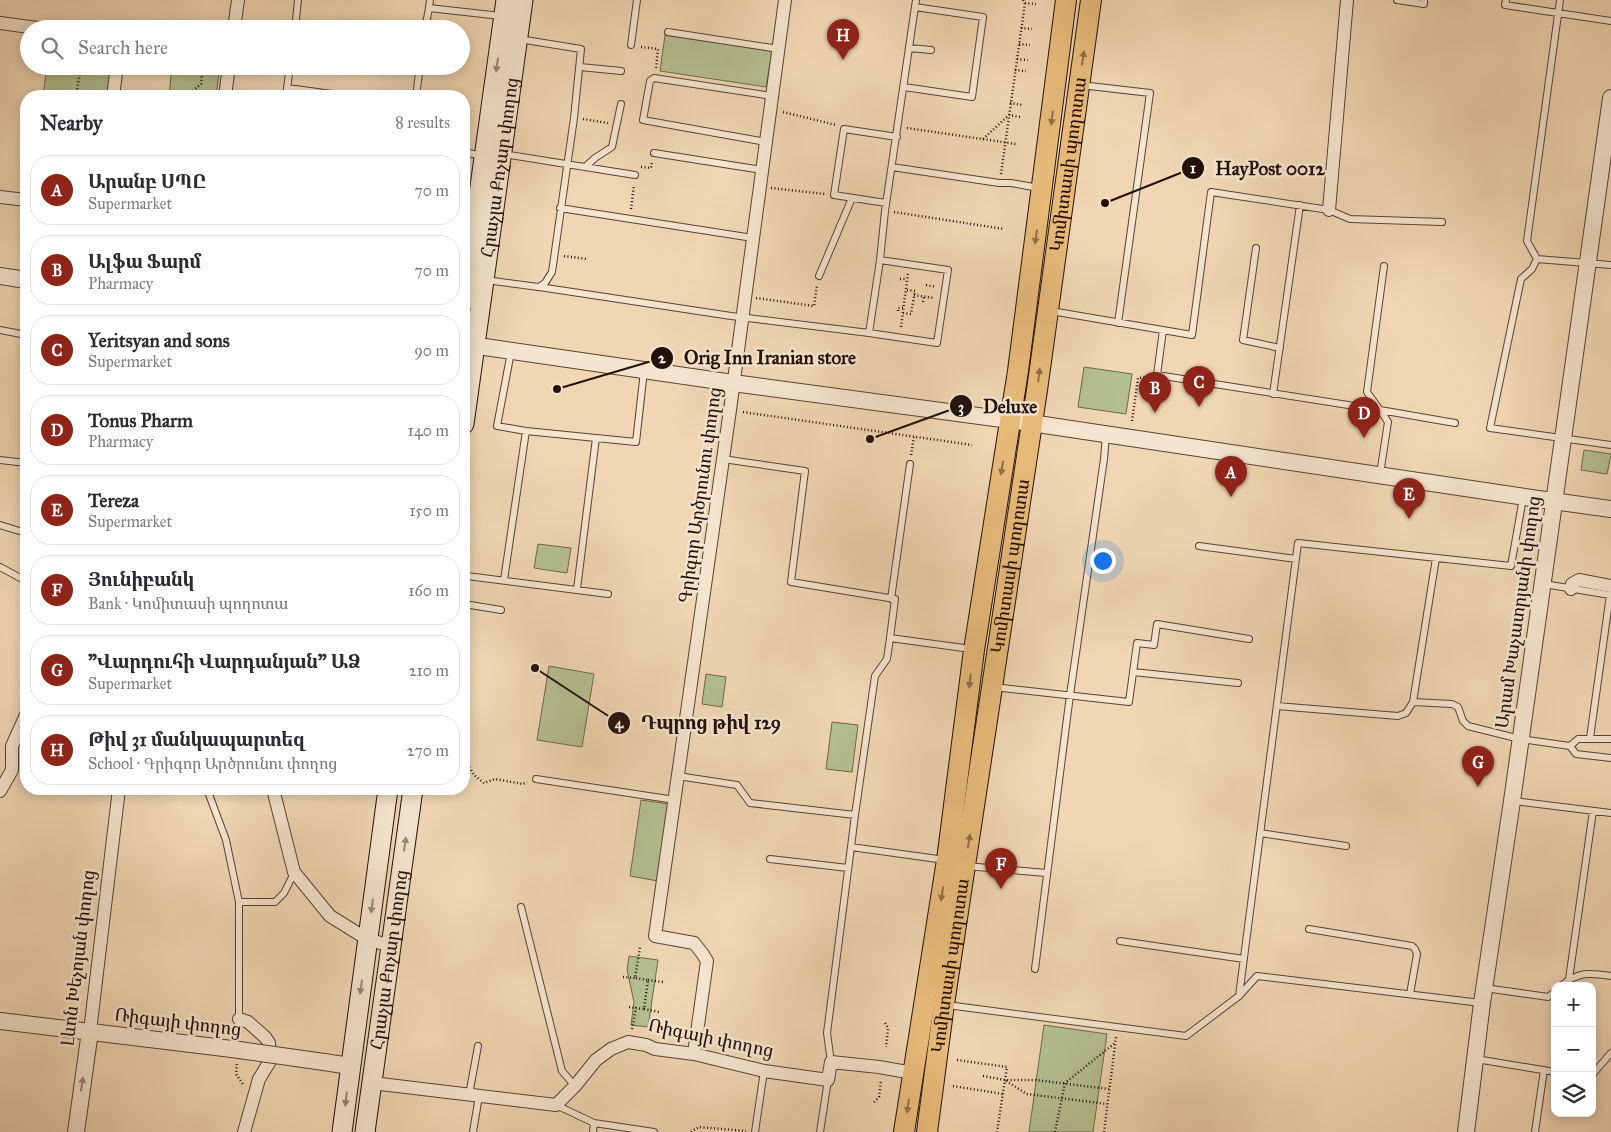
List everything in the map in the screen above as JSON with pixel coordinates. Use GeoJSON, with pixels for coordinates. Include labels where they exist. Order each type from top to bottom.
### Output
{"type":"FeatureCollection","features":[{"type":"Feature","properties":{"kind":"main road","name":"Հրաչյա Քոչար փողոց"},"geometry":{"type":"LineString","coordinates":[[470,341],[484,280],[523,0]]}},
{"type":"Feature","properties":{"kind":"main road","name":"Կոմիտասի պողոտա"},"geometry":{"type":"LineString","coordinates":[[927,1132],[944,1004],[974,650],[1018,371],[1066,0]]}},
{"type":"Feature","properties":{"kind":"main road","name":"Կոմիտասի պողոտա"},"geometry":{"type":"LineString","coordinates":[[904,1132],[913,1073],[992,687],[1032,423],[1091,0]]}},
{"type":"Feature","properties":{"kind":"main road","name":"Հրաչյա Քոչար փողոց"},"geometry":{"type":"LineString","coordinates":[[470,256],[505,8]]}},
{"type":"Feature","properties":{"kind":"main road","name":"Հրաչյա Քոչար փողոց"},"geometry":{"type":"LineString","coordinates":[[342,1132],[387,795]]}},
{"type":"Feature","properties":{"kind":"main road","name":"Հրաչյա Քոչար փողոց"},"geometry":{"type":"LineString","coordinates":[[365,1132],[412,795]]}},
{"type":"Feature","properties":{"kind":"street"},"geometry":{"type":"LineString","coordinates":[[235,20],[238,0]]}},
{"type":"Feature","properties":{"kind":"street","name":"Գրիգոր Արծրունու փողոց"},"geometry":{"type":"LineString","coordinates":[[694,1054],[707,961],[694,943],[655,936],[730,410],[785,0]]}},
{"type":"Feature","properties":{"kind":"street"},"geometry":{"type":"LineString","coordinates":[[1329,210],[1347,0]]}},
{"type":"Feature","properties":{"kind":"street"},"geometry":{"type":"LineString","coordinates":[[0,23],[20,26]]}},
{"type":"Feature","properties":{"kind":"street"},"geometry":{"type":"LineString","coordinates":[[114,90],[116,75]]}},
{"type":"Feature","properties":{"kind":"street"},"geometry":{"type":"LineString","coordinates":[[226,90],[228,75]]}},
{"type":"Feature","properties":{"kind":"street","name":"Արամ Խաչատրյանի փողոց"},"geometry":{"type":"LineString","coordinates":[[1466,1132],[1611,98]]}},
{"type":"Feature","properties":{"kind":"street"},"geometry":{"type":"LineString","coordinates":[[0,197],[20,199]]}},
{"type":"Feature","properties":{"kind":"street"},"geometry":{"type":"LineString","coordinates":[[0,276],[20,279]]}},
{"type":"Feature","properties":{"kind":"street"},"geometry":{"type":"LineString","coordinates":[[470,345],[733,384],[1032,423],[1611,509]]}},
{"type":"Feature","properties":{"kind":"street"},"geometry":{"type":"LineString","coordinates":[[1571,588],[1572,584],[1579,580],[1611,586]]}},
{"type":"Feature","properties":{"kind":"street"},"geometry":{"type":"LineString","coordinates":[[0,791],[12,770],[12,746],[20,728]]}},
{"type":"Feature","properties":{"kind":"street","name":"Լևոն Խեչոյան փողոց"},"geometry":{"type":"LineString","coordinates":[[76,1132],[118,795]]}},
{"type":"Feature","properties":{"kind":"street"},"geometry":{"type":"LineString","coordinates":[[275,795],[294,872],[330,916],[367,939],[391,946]]}},
{"type":"Feature","properties":{"kind":"street"},"geometry":{"type":"LineString","coordinates":[[239,1019],[248,1022],[265,1037],[269,1043],[270,1061],[259,1079],[244,1132]]}},
{"type":"Feature","properties":{"kind":"street","name":"Ռիգայի փողոց"},"geometry":{"type":"LineString","coordinates":[[0,1021],[90,1031],[234,1054],[350,1066]]}},
{"type":"Feature","properties":{"kind":"street","name":"Ռիգայի փողոց"},"geometry":{"type":"LineString","coordinates":[[556,1105],[575,1086],[596,1060],[611,1049],[628,1042],[646,1044],[654,1049],[694,1054],[764,1071],[828,1080]]}},
{"type":"Feature","properties":{"kind":"street"},"geometry":{"type":"LineString","coordinates":[[828,1080],[831,1062],[913,1073]]}},
{"type":"Feature","properties":{"kind":"street"},"geometry":{"type":"LineString","coordinates":[[372,1083],[556,1105]]}},
{"type":"Feature","properties":{"kind":"lane"},"geometry":{"type":"LineString","coordinates":[[296,20],[298,0]]}},
{"type":"Feature","properties":{"kind":"lane"},"geometry":{"type":"LineString","coordinates":[[427,20],[430,0]]}},
{"type":"Feature","properties":{"kind":"lane"},"geometry":{"type":"LineString","coordinates":[[631,45],[637,0]]}},
{"type":"Feature","properties":{"kind":"lane"},"geometry":{"type":"LineString","coordinates":[[1397,0],[1424,4],[1424,0]]}},
{"type":"Feature","properties":{"kind":"lane"},"geometry":{"type":"LineString","coordinates":[[1506,0],[1505,5],[1611,21]]}},
{"type":"Feature","properties":{"kind":"lane"},"geometry":{"type":"LineString","coordinates":[[1537,258],[1527,241],[1560,0]]}},
{"type":"Feature","properties":{"kind":"lane"},"geometry":{"type":"LineString","coordinates":[[869,333],[915,4],[983,17],[972,97],[904,87]]}},
{"type":"Feature","properties":{"kind":"lane"},"geometry":{"type":"LineString","coordinates":[[429,8],[505,8]]}},
{"type":"Feature","properties":{"kind":"lane"},"geometry":{"type":"LineString","coordinates":[[668,32],[779,49]]}},
{"type":"Feature","properties":{"kind":"lane"},"geometry":{"type":"LineString","coordinates":[[518,39],[582,49],[552,272],[540,287]]}},
{"type":"Feature","properties":{"kind":"lane"},"geometry":{"type":"LineString","coordinates":[[909,48],[932,50]]}},
{"type":"Feature","properties":{"kind":"lane"},"geometry":{"type":"LineString","coordinates":[[580,67],[621,71]]}},
{"type":"Feature","properties":{"kind":"lane"},"geometry":{"type":"LineString","coordinates":[[289,75],[288,88],[302,90]]}},
{"type":"Feature","properties":{"kind":"lane"},"geometry":{"type":"LineString","coordinates":[[417,90],[419,75]]}},
{"type":"Feature","properties":{"kind":"lane"},"geometry":{"type":"LineString","coordinates":[[766,142],[643,120],[650,81],[654,78],[772,96]]}},
{"type":"Feature","properties":{"kind":"lane"},"geometry":{"type":"LineString","coordinates":[[1079,85],[1150,93],[1118,323]]}},
{"type":"Feature","properties":{"kind":"lane"},"geometry":{"type":"LineString","coordinates":[[585,167],[612,147],[621,104]]}},
{"type":"Feature","properties":{"kind":"lane"},"geometry":{"type":"LineString","coordinates":[[886,203],[834,196],[844,129],[897,137]]}},
{"type":"Feature","properties":{"kind":"lane"},"geometry":{"type":"LineString","coordinates":[[502,153],[635,175]]}},
{"type":"Feature","properties":{"kind":"lane"},"geometry":{"type":"LineString","coordinates":[[654,153],[762,170]]}},
{"type":"Feature","properties":{"kind":"lane"},"geometry":{"type":"LineString","coordinates":[[470,154],[483,157]]}},
{"type":"Feature","properties":{"kind":"lane"},"geometry":{"type":"LineString","coordinates":[[892,167],[999,183],[1010,182],[1043,189]]}},
{"type":"Feature","properties":{"kind":"lane"},"geometry":{"type":"LineString","coordinates":[[1047,311],[1192,335],[1211,192],[1329,210],[1350,219],[1442,222]]}},
{"type":"Feature","properties":{"kind":"lane"},"geometry":{"type":"LineString","coordinates":[[819,276],[852,198]]}},
{"type":"Feature","properties":{"kind":"lane"},"geometry":{"type":"LineString","coordinates":[[1273,394],[1300,206]]}},
{"type":"Feature","properties":{"kind":"lane"},"geometry":{"type":"LineString","coordinates":[[560,208],[752,238]]}},
{"type":"Feature","properties":{"kind":"lane"},"geometry":{"type":"LineString","coordinates":[[1256,248],[1243,340],[1280,348]]}},
{"type":"Feature","properties":{"kind":"lane"},"geometry":{"type":"LineString","coordinates":[[1537,258],[1611,265]]}},
{"type":"Feature","properties":{"kind":"lane"},"geometry":{"type":"LineString","coordinates":[[1537,258],[1532,269],[1521,279],[1490,428],[1611,445]]}},
{"type":"Feature","properties":{"kind":"lane"},"geometry":{"type":"LineString","coordinates":[[484,280],[937,343],[948,270],[880,260]]}},
{"type":"Feature","properties":{"kind":"lane"},"geometry":{"type":"LineString","coordinates":[[1379,475],[1388,422],[1367,392],[1384,266]]}},
{"type":"Feature","properties":{"kind":"lane"},"geometry":{"type":"LineString","coordinates":[[0,330],[20,333]]}},
{"type":"Feature","properties":{"kind":"lane"},"geometry":{"type":"LineString","coordinates":[[1163,330],[1157,375],[1455,423]]}},
{"type":"Feature","properties":{"kind":"lane"},"geometry":{"type":"LineString","coordinates":[[512,351],[497,426],[526,431],[636,442],[644,371]]}},
{"type":"Feature","properties":{"kind":"lane"},"geometry":{"type":"LineString","coordinates":[[504,580],[526,431]]}},
{"type":"Feature","properties":{"kind":"lane"},"geometry":{"type":"LineString","coordinates":[[1035,969],[1046,873],[1106,434]]}},
{"type":"Feature","properties":{"kind":"lane"},"geometry":{"type":"LineString","coordinates":[[577,589],[596,438]]}},
{"type":"Feature","properties":{"kind":"lane"},"geometry":{"type":"LineString","coordinates":[[722,459],[805,472],[791,582],[895,599],[887,659],[875,676],[855,815],[827,1033],[831,1062]]}},
{"type":"Feature","properties":{"kind":"lane"},"geometry":{"type":"LineString","coordinates":[[0,460],[20,462]]}},
{"type":"Feature","properties":{"kind":"lane"},"geometry":{"type":"LineString","coordinates":[[891,599],[910,464]]}},
{"type":"Feature","properties":{"kind":"lane"},"geometry":{"type":"LineString","coordinates":[[1239,996],[1298,543],[1511,566],[1523,497]]}},
{"type":"Feature","properties":{"kind":"lane"},"geometry":{"type":"LineString","coordinates":[[0,525],[20,531]]}},
{"type":"Feature","properties":{"kind":"lane"},"geometry":{"type":"LineString","coordinates":[[1199,546],[1296,560]]}},
{"type":"Feature","properties":{"kind":"lane"},"geometry":{"type":"LineString","coordinates":[[1277,706],[1398,716],[1406,713],[1413,702],[1436,558]]}},
{"type":"Feature","properties":{"kind":"lane"},"geometry":{"type":"LineString","coordinates":[[0,567],[20,578]]}},
{"type":"Feature","properties":{"kind":"lane"},"geometry":{"type":"LineString","coordinates":[[470,576],[608,594]]}},
{"type":"Feature","properties":{"kind":"lane"},"geometry":{"type":"LineString","coordinates":[[1542,584],[1610,596],[1590,738]]}},
{"type":"Feature","properties":{"kind":"lane"},"geometry":{"type":"LineString","coordinates":[[470,605],[501,610]]}},
{"type":"Feature","properties":{"kind":"lane"},"geometry":{"type":"LineString","coordinates":[[992,687],[1129,702],[1137,643],[1154,645],[1157,624],[1249,639]]}},
{"type":"Feature","properties":{"kind":"lane"},"geometry":{"type":"LineString","coordinates":[[890,638],[974,650]]}},
{"type":"Feature","properties":{"kind":"lane"},"geometry":{"type":"LineString","coordinates":[[1133,672],[1238,683]]}},
{"type":"Feature","properties":{"kind":"lane"},"geometry":{"type":"LineString","coordinates":[[1413,702],[1452,704],[1458,707],[1463,721],[1468,726],[1520,740],[1570,746],[1576,754],[1611,758]]}},
{"type":"Feature","properties":{"kind":"lane"},"geometry":{"type":"LineString","coordinates":[[1570,746],[1578,738],[1611,739]]}},
{"type":"Feature","properties":{"kind":"lane"},"geometry":{"type":"LineString","coordinates":[[678,776],[737,785],[750,803],[855,815]]}},
{"type":"Feature","properties":{"kind":"lane"},"geometry":{"type":"LineString","coordinates":[[536,779],[675,800]]}},
{"type":"Feature","properties":{"kind":"lane"},"geometry":{"type":"LineString","coordinates":[[209,795],[226,840],[240,902],[239,1019]]}},
{"type":"Feature","properties":{"kind":"lane"},"geometry":{"type":"LineString","coordinates":[[1512,801],[1611,813]]}},
{"type":"Feature","properties":{"kind":"lane"},"geometry":{"type":"LineString","coordinates":[[1569,979],[1593,811]]}},
{"type":"Feature","properties":{"kind":"lane"},"geometry":{"type":"LineString","coordinates":[[1260,833],[1346,846]]}},
{"type":"Feature","properties":{"kind":"lane"},"geometry":{"type":"LineString","coordinates":[[852,848],[956,863],[1046,873]]}},
{"type":"Feature","properties":{"kind":"lane"},"geometry":{"type":"LineString","coordinates":[[770,859],[848,868]]}},
{"type":"Feature","properties":{"kind":"lane"},"geometry":{"type":"LineString","coordinates":[[240,902],[275,902],[284,893],[294,872]]}},
{"type":"Feature","properties":{"kind":"lane"},"geometry":{"type":"LineString","coordinates":[[521,907],[562,1071],[575,1086]]}},
{"type":"Feature","properties":{"kind":"lane"},"geometry":{"type":"LineString","coordinates":[[1309,929],[1412,946],[1417,954],[1410,994]]}},
{"type":"Feature","properties":{"kind":"lane"},"geometry":{"type":"LineString","coordinates":[[1120,941],[1244,959]]}},
{"type":"Feature","properties":{"kind":"lane"},"geometry":{"type":"LineString","coordinates":[[1566,982],[1586,973],[1611,976]]}},
{"type":"Feature","properties":{"kind":"lane"},"geometry":{"type":"LineString","coordinates":[[944,1004],[1186,1036],[1239,996],[1257,976],[1410,994],[1548,997],[1551,995]]}},
{"type":"Feature","properties":{"kind":"lane"},"geometry":{"type":"LineString","coordinates":[[473,1132],[478,1046]]}},
{"type":"Feature","properties":{"kind":"lane"},"geometry":{"type":"LineString","coordinates":[[1595,1072],[1611,1053]]}},
{"type":"Feature","properties":{"kind":"lane"},"geometry":{"type":"LineString","coordinates":[[1476,1059],[1551,1071]]}},
{"type":"Feature","properties":{"kind":"lane"},"geometry":{"type":"LineString","coordinates":[[1536,1132],[1544,1070]]}},
{"type":"Feature","properties":{"kind":"lane"},"geometry":{"type":"LineString","coordinates":[[755,1132],[764,1071]]}},
{"type":"Feature","properties":{"kind":"lane"},"geometry":{"type":"LineString","coordinates":[[820,1132],[828,1080]]}},
{"type":"Feature","properties":{"kind":"lane"},"geometry":{"type":"LineString","coordinates":[[556,1105],[594,1123],[654,1132]]}},
{"type":"Feature","properties":{"kind":"lane"},"geometry":{"type":"LineString","coordinates":[[593,1132],[594,1123]]}},
{"type":"Feature","properties":{"kind":"path"},"geometry":{"type":"LineString","coordinates":[[999,183],[1024,1],[1036,4]]}},
{"type":"Feature","properties":{"kind":"path"},"geometry":{"type":"LineString","coordinates":[[1021,28],[1032,29]]}},
{"type":"Feature","properties":{"kind":"path"},"geometry":{"type":"LineString","coordinates":[[1019,44],[1030,45]]}},
{"type":"Feature","properties":{"kind":"path"},"geometry":{"type":"LineString","coordinates":[[631,45],[658,49],[654,78]]}},
{"type":"Feature","properties":{"kind":"path"},"geometry":{"type":"LineString","coordinates":[[1017,59],[1028,60]]}},
{"type":"Feature","properties":{"kind":"path"},"geometry":{"type":"LineString","coordinates":[[1015,70],[1026,71]]}},
{"type":"Feature","properties":{"kind":"path"},"geometry":{"type":"LineString","coordinates":[[77,90],[80,75]]}},
{"type":"Feature","properties":{"kind":"path"},"geometry":{"type":"LineString","coordinates":[[194,90],[202,84],[202,75]]}},
{"type":"Feature","properties":{"kind":"path"},"geometry":{"type":"LineString","coordinates":[[1010,103],[1022,105]]}},
{"type":"Feature","properties":{"kind":"path"},"geometry":{"type":"LineString","coordinates":[[770,110],[832,123],[844,129]]}},
{"type":"Feature","properties":{"kind":"path"},"geometry":{"type":"LineString","coordinates":[[983,139],[1009,116],[1020,117]]}},
{"type":"Feature","properties":{"kind":"path"},"geometry":{"type":"LineString","coordinates":[[574,118],[617,124]]}},
{"type":"Feature","properties":{"kind":"path"},"geometry":{"type":"LineString","coordinates":[[898,127],[1016,144]]}},
{"type":"Feature","properties":{"kind":"path"},"geometry":{"type":"LineString","coordinates":[[629,218],[636,166],[651,168],[654,153]]}},
{"type":"Feature","properties":{"kind":"path"},"geometry":{"type":"LineString","coordinates":[[760,187],[834,196]]}},
{"type":"Feature","properties":{"kind":"path"},"geometry":{"type":"LineString","coordinates":[[885,211],[1004,229]]}},
{"type":"Feature","properties":{"kind":"path"},"geometry":{"type":"LineString","coordinates":[[554,255],[587,259]]}},
{"type":"Feature","properties":{"kind":"path"},"geometry":{"type":"LineString","coordinates":[[899,338],[910,264]]}},
{"type":"Feature","properties":{"kind":"path"},"geometry":{"type":"LineString","coordinates":[[761,299],[814,306],[819,276]]}},
{"type":"Feature","properties":{"kind":"path"},"geometry":{"type":"LineString","coordinates":[[901,277],[907,279]]}},
{"type":"Feature","properties":{"kind":"path"},"geometry":{"type":"LineString","coordinates":[[903,313],[911,314],[915,292],[906,290]]}},
{"type":"Feature","properties":{"kind":"path"},"geometry":{"type":"LineString","coordinates":[[914,295],[943,299]]}},
{"type":"Feature","properties":{"kind":"path"},"geometry":{"type":"LineString","coordinates":[[923,302],[924,296]]}},
{"type":"Feature","properties":{"kind":"path"},"geometry":{"type":"LineString","coordinates":[[898,311],[898,308],[903,308]]}},
{"type":"Feature","properties":{"kind":"path"},"geometry":{"type":"LineString","coordinates":[[1132,421],[1138,378],[1157,375]]}},
{"type":"Feature","properties":{"kind":"path"},"geometry":{"type":"LineString","coordinates":[[730,410],[972,445]]}},
{"type":"Feature","properties":{"kind":"path"},"geometry":{"type":"LineString","coordinates":[[910,464],[914,437]]}},
{"type":"Feature","properties":{"kind":"path"},"geometry":{"type":"LineString","coordinates":[[470,769],[474,776],[484,783],[495,780],[523,784],[536,779]]}},
{"type":"Feature","properties":{"kind":"path"},"geometry":{"type":"LineString","coordinates":[[635,978],[640,948]]}},
{"type":"Feature","properties":{"kind":"path"},"geometry":{"type":"LineString","coordinates":[[623,977],[663,982]]}},
{"type":"Feature","properties":{"kind":"path"},"geometry":{"type":"LineString","coordinates":[[644,1009],[648,980]]}},
{"type":"Feature","properties":{"kind":"path"},"geometry":{"type":"LineString","coordinates":[[630,1007],[659,1012]]}},
{"type":"Feature","properties":{"kind":"path"},"geometry":{"type":"LineString","coordinates":[[628,1042],[632,1034],[636,1008]]}},
{"type":"Feature","properties":{"kind":"path"},"geometry":{"type":"LineString","coordinates":[[885,1023],[888,1028],[886,1047]]}},
{"type":"Feature","properties":{"kind":"path"},"geometry":{"type":"LineString","coordinates":[[1104,1132],[1117,1027]]}},
{"type":"Feature","properties":{"kind":"path"},"geometry":{"type":"LineString","coordinates":[[1055,1132],[1065,1083],[1115,1043]]}},
{"type":"Feature","properties":{"kind":"path"},"geometry":{"type":"LineString","coordinates":[[234,1054],[236,1074]]}},
{"type":"Feature","properties":{"kind":"path"},"geometry":{"type":"LineString","coordinates":[[957,1060],[1007,1067],[997,1132]]}},
{"type":"Feature","properties":{"kind":"path"},"geometry":{"type":"LineString","coordinates":[[874,1102],[879,1097],[882,1073]]}},
{"type":"Feature","properties":{"kind":"path"},"geometry":{"type":"LineString","coordinates":[[983,1076],[1005,1080],[1036,1080],[1109,1089]]}},
{"type":"Feature","properties":{"kind":"path"},"geometry":{"type":"LineString","coordinates":[[1005,1080],[1026,1094],[1107,1104]]}},
{"type":"Feature","properties":{"kind":"path"},"geometry":{"type":"LineString","coordinates":[[953,1086],[1003,1094]]}},
{"type":"Feature","properties":{"kind":"path"},"geometry":{"type":"LineString","coordinates":[[691,1132],[699,1127],[755,1132]]}},
{"type":"Feature","properties":{"kind":"green space"},"geometry":{"type":"Polygon","coordinates":[[[665,35],[772,51],[766,87],[660,71],[665,35]]]}},
{"type":"Feature","properties":{"kind":"green space"},"geometry":{"type":"Polygon","coordinates":[[[46,75],[112,75],[110,90],[44,90],[46,75]]]}},
{"type":"Feature","properties":{"kind":"green space"},"geometry":{"type":"Polygon","coordinates":[[[171,75],[219,75],[217,90],[170,90],[171,75]]]}},
{"type":"Feature","properties":{"kind":"green space"},"geometry":{"type":"Polygon","coordinates":[[[1084,367],[1132,374],[1126,414],[1078,407],[1084,367]]]}},
{"type":"Feature","properties":{"kind":"green space"},"geometry":{"type":"Polygon","coordinates":[[[1584,450],[1611,454],[1607,474],[1581,470],[1584,450]]]}},
{"type":"Feature","properties":{"kind":"green space"},"geometry":{"type":"Polygon","coordinates":[[[538,544],[571,548],[567,573],[534,568],[538,544]]]}},
{"type":"Feature","properties":{"kind":"green space"},"geometry":{"type":"Polygon","coordinates":[[[549,666],[594,674],[582,747],[537,740],[549,666]]]}},
{"type":"Feature","properties":{"kind":"green space"},"geometry":{"type":"Polygon","coordinates":[[[706,674],[726,677],[722,707],[702,704],[706,674]]]}},
{"type":"Feature","properties":{"kind":"green space"},"geometry":{"type":"Polygon","coordinates":[[[832,722],[858,725],[852,772],[826,769],[832,722]]]}},
{"type":"Feature","properties":{"kind":"green space"},"geometry":{"type":"Polygon","coordinates":[[[641,800],[669,804],[658,881],[630,876],[641,800]]]}},
{"type":"Feature","properties":{"kind":"green space"},"geometry":{"type":"Polygon","coordinates":[[[629,956],[658,960],[648,1027],[631,1025],[634,1002],[627,970],[629,956]]]}},
{"type":"Feature","properties":{"kind":"green space"},"geometry":{"type":"Polygon","coordinates":[[[1044,1025],[1107,1034],[1093,1132],[1029,1132],[1044,1025]]]}},
{"type":"Feature","properties":{"kind":"place","name":"Թիվ 31 մանկապարտեզ"},"geometry":{"type":"Point","coordinates":[843,60]}},
{"type":"Feature","properties":{"kind":"place","name":"HayPost 0012"},"geometry":{"type":"Point","coordinates":[1105,203]}},
{"type":"Feature","properties":{"kind":"place","name":"Orig Inn Iranian store"},"geometry":{"type":"Point","coordinates":[557,389]}},
{"type":"Feature","properties":{"kind":"place","name":"Yeritsyan and sons"},"geometry":{"type":"Point","coordinates":[1199,407]}},
{"type":"Feature","properties":{"kind":"place","name":"Ալֆա Ֆարմ"},"geometry":{"type":"Point","coordinates":[1155,413]}},
{"type":"Feature","properties":{"kind":"place","name":"Tonus Pharm"},"geometry":{"type":"Point","coordinates":[1364,438]}},
{"type":"Feature","properties":{"kind":"place","name":"Deluxe"},"geometry":{"type":"Point","coordinates":[870,439]}},
{"type":"Feature","properties":{"kind":"place","name":"Արանբ ՍՊԸ"},"geometry":{"type":"Point","coordinates":[1231,497]}},
{"type":"Feature","properties":{"kind":"place","name":"Tereza"},"geometry":{"type":"Point","coordinates":[1409,519]}},
{"type":"Feature","properties":{"kind":"place","name":"Դպրոց թիվ 129"},"geometry":{"type":"Point","coordinates":[535,668]}},
{"type":"Feature","properties":{"kind":"place","name":"\"Վարդուհի Վարդանյան\" ԱՁ"},"geometry":{"type":"Point","coordinates":[1478,787]}},
{"type":"Feature","properties":{"kind":"place","name":"Յունիբանկ"},"geometry":{"type":"Point","coordinates":[1001,889]}}]}
